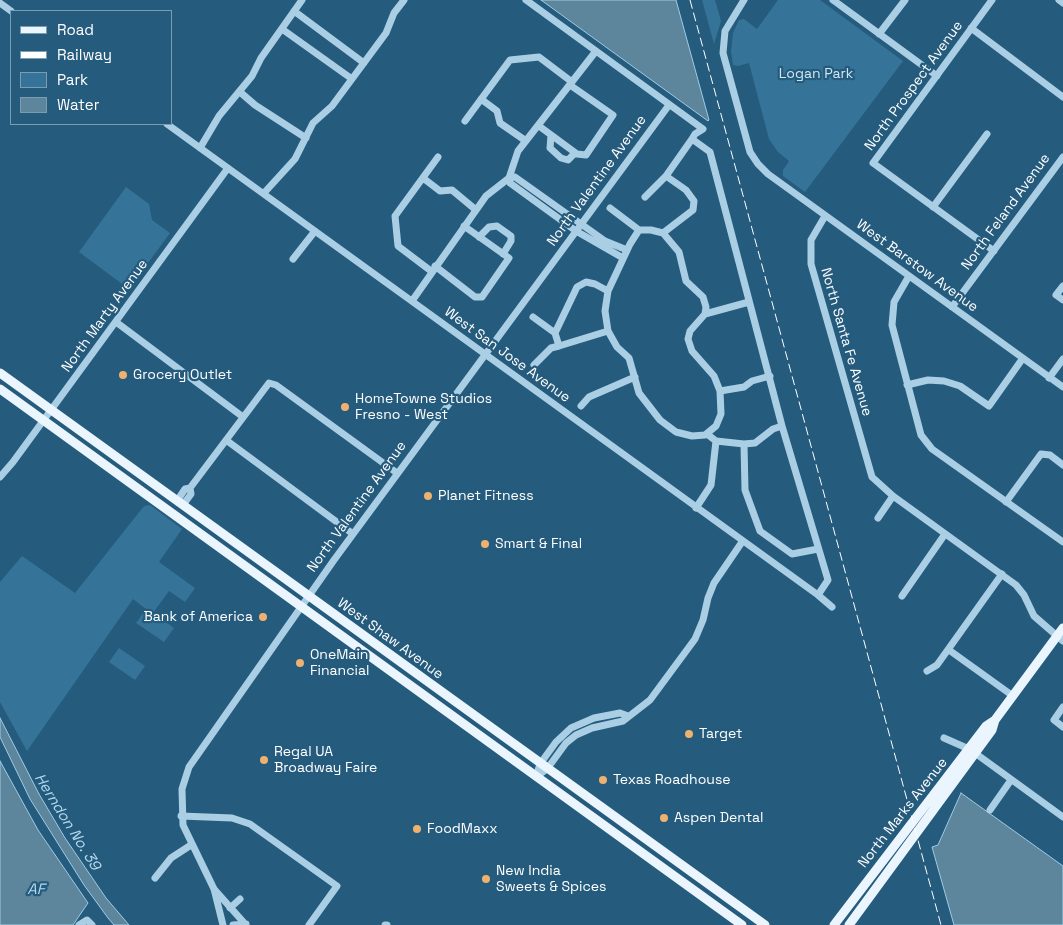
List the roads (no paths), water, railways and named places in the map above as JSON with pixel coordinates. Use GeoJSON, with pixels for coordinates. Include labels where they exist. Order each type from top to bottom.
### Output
{"type":"FeatureCollection","features":[{"type":"Feature","properties":{"kind":"main road","name":"West Shaw Avenue"},"geometry":{"type":"LineString","coordinates":[[0,373],[765,925]]}},
{"type":"Feature","properties":{"kind":"main road","name":"West Shaw Avenue"},"geometry":{"type":"LineString","coordinates":[[0,389],[742,925]]}},
{"type":"Feature","properties":{"kind":"main road"},"geometry":{"type":"LineString","coordinates":[[145,493],[154,492],[176,507],[180,503]]}},
{"type":"Feature","properties":{"kind":"main road","name":"North Marks Avenue"},"geometry":{"type":"LineString","coordinates":[[834,925],[895,844],[972,751],[992,730],[995,720],[1060,639],[1063,628]]}},
{"type":"Feature","properties":{"kind":"main road"},"geometry":{"type":"LineString","coordinates":[[408,684],[418,683],[456,710],[479,720]]}},
{"type":"Feature","properties":{"kind":"main road","name":"North Marks Avenue"},"geometry":{"type":"LineString","coordinates":[[849,925],[972,751]]}},
{"type":"Feature","properties":{"kind":"main road"},"geometry":{"type":"LineString","coordinates":[[603,824],[612,824],[653,853],[663,853]]}},
{"type":"Feature","properties":{"kind":"main road"},"geometry":{"type":"LineString","coordinates":[[865,902],[866,893],[886,866],[895,844]]}},
{"type":"Feature","properties":{"kind":"main road"},"geometry":{"type":"LineString","coordinates":[[653,860],[657,858],[662,859],[717,898],[750,914]]}},
{"type":"Feature","properties":{"kind":"street"},"geometry":{"type":"LineString","coordinates":[[200,148],[219,116],[252,76],[261,58],[302,0]]}},
{"type":"Feature","properties":{"kind":"street"},"geometry":{"type":"LineString","coordinates":[[264,194],[295,159],[313,123],[332,106],[386,33],[394,13],[404,0]]}},
{"type":"Feature","properties":{"kind":"street"},"geometry":{"type":"LineString","coordinates":[[526,0],[703,129],[695,134],[666,176],[645,197]]}},
{"type":"Feature","properties":{"kind":"street","name":"West Barstow Avenue"},"geometry":{"type":"LineString","coordinates":[[744,0],[725,31],[723,53],[746,138],[758,164],[768,174],[825,216],[1063,388]]}},
{"type":"Feature","properties":{"kind":"street"},"geometry":{"type":"LineString","coordinates":[[833,0],[937,76]]}},
{"type":"Feature","properties":{"kind":"street"},"geometry":{"type":"LineString","coordinates":[[879,34],[904,0]]}},
{"type":"Feature","properties":{"kind":"street","name":"North Prospect Avenue"},"geometry":{"type":"LineString","coordinates":[[933,207],[873,163],[992,0]]}},
{"type":"Feature","properties":{"kind":"street"},"geometry":{"type":"LineString","coordinates":[[1059,0],[1063,3]]}},
{"type":"Feature","properties":{"kind":"street"},"geometry":{"type":"LineString","coordinates":[[294,12],[364,63]]}},
{"type":"Feature","properties":{"kind":"street"},"geometry":{"type":"LineString","coordinates":[[971,28],[1063,97]]}},
{"type":"Feature","properties":{"kind":"street"},"geometry":{"type":"LineString","coordinates":[[282,29],[352,79]]}},
{"type":"Feature","properties":{"kind":"street"},"geometry":{"type":"LineString","coordinates":[[596,51],[518,151],[509,178],[510,183],[575,233],[594,237],[625,254]]}},
{"type":"Feature","properties":{"kind":"street"},"geometry":{"type":"LineString","coordinates":[[465,121],[510,60],[539,57],[613,116],[586,156],[575,153],[539,126]]}},
{"type":"Feature","properties":{"kind":"street"},"geometry":{"type":"LineString","coordinates":[[240,92],[255,105],[306,138]]}},
{"type":"Feature","properties":{"kind":"street"},"geometry":{"type":"LineString","coordinates":[[481,99],[497,111],[500,123],[526,141]]}},
{"type":"Feature","properties":{"kind":"street","name":"North Valentine Avenue"},"geometry":{"type":"LineString","coordinates":[[181,816],[182,790],[193,760],[300,606],[669,105]]}},
{"type":"Feature","properties":{"kind":"street","name":"West San Jose Avenue"},"geometry":{"type":"LineString","coordinates":[[168,125],[832,607]]}},
{"type":"Feature","properties":{"kind":"street"},"geometry":{"type":"LineString","coordinates":[[987,134],[933,207],[994,251]]}},
{"type":"Feature","properties":{"kind":"street"},"geometry":{"type":"LineString","coordinates":[[551,135],[550,148],[561,158],[568,160],[575,153]]}},
{"type":"Feature","properties":{"kind":"street"},"geometry":{"type":"LineString","coordinates":[[692,139],[710,152],[782,426],[828,580],[818,595]]}},
{"type":"Feature","properties":{"kind":"street"},"geometry":{"type":"LineString","coordinates":[[438,157],[395,216],[398,246],[475,297],[482,297],[509,258],[464,226]]}},
{"type":"Feature","properties":{"kind":"street","name":"North Feland Avenue"},"geometry":{"type":"LineString","coordinates":[[952,308],[1063,157]]}},
{"type":"Feature","properties":{"kind":"street","name":"North Marty Avenue"},"geometry":{"type":"LineString","coordinates":[[0,477],[51,411],[228,168]]}},
{"type":"Feature","properties":{"kind":"street"},"geometry":{"type":"LineString","coordinates":[[663,233],[693,210],[694,201],[686,190],[666,176]]}},
{"type":"Feature","properties":{"kind":"street"},"geometry":{"type":"LineString","coordinates":[[412,301],[433,268],[486,196],[509,178],[515,177],[582,224],[594,237]]}},
{"type":"Feature","properties":{"kind":"street"},"geometry":{"type":"LineString","coordinates":[[423,178],[440,191],[452,190],[476,210]]}},
{"type":"Feature","properties":{"kind":"street"},"geometry":{"type":"LineString","coordinates":[[610,208],[639,230],[663,233],[679,252],[686,281],[703,297],[706,307],[705,314],[690,331],[689,345],[714,376],[720,391],[721,414],[716,426],[707,434],[692,436],[676,432],[660,420],[639,393],[629,358],[617,347],[608,331],[605,311],[608,291],[625,254],[639,230]]}},
{"type":"Feature","properties":{"kind":"street","name":"North Santa Fe Avenue"},"geometry":{"type":"LineString","coordinates":[[825,216],[811,240],[811,264],[872,476],[892,496]]}},
{"type":"Feature","properties":{"kind":"street"},"geometry":{"type":"LineString","coordinates":[[479,237],[489,227],[497,226],[511,236],[511,241],[503,254]]}},
{"type":"Feature","properties":{"kind":"street"},"geometry":{"type":"LineString","coordinates":[[293,259],[315,231]]}},
{"type":"Feature","properties":{"kind":"street"},"geometry":{"type":"LineString","coordinates":[[909,276],[897,293],[891,317],[921,435],[932,449],[1063,542]]}},
{"type":"Feature","properties":{"kind":"street"},"geometry":{"type":"LineString","coordinates":[[555,333],[578,287],[586,282],[595,284],[608,291]]}},
{"type":"Feature","properties":{"kind":"street"},"geometry":{"type":"LineString","coordinates":[[1063,286],[1056,296],[1063,300]]}},
{"type":"Feature","properties":{"kind":"street"},"geometry":{"type":"LineString","coordinates":[[705,314],[749,302]]}},
{"type":"Feature","properties":{"kind":"street"},"geometry":{"type":"LineString","coordinates":[[533,317],[555,333],[559,346]]}},
{"type":"Feature","properties":{"kind":"street"},"geometry":{"type":"LineString","coordinates":[[116,322],[243,417]]}},
{"type":"Feature","properties":{"kind":"street"},"geometry":{"type":"LineString","coordinates":[[534,365],[551,348],[608,331]]}},
{"type":"Feature","properties":{"kind":"street"},"geometry":{"type":"LineString","coordinates":[[907,385],[928,380],[944,381],[960,386],[989,406],[1022,358]]}},
{"type":"Feature","properties":{"kind":"street"},"geometry":{"type":"LineString","coordinates":[[1049,378],[1063,359]]}},
{"type":"Feature","properties":{"kind":"street"},"geometry":{"type":"LineString","coordinates":[[720,391],[744,387],[752,381],[770,376]]}},
{"type":"Feature","properties":{"kind":"street"},"geometry":{"type":"LineString","coordinates":[[581,406],[589,397],[635,377]]}},
{"type":"Feature","properties":{"kind":"street"},"geometry":{"type":"LineString","coordinates":[[180,503],[191,494],[190,488],[266,385],[273,383],[397,473]]}},
{"type":"Feature","properties":{"kind":"street"},"geometry":{"type":"LineString","coordinates":[[707,434],[716,442],[744,444],[755,442],[773,429],[782,426]]}},
{"type":"Feature","properties":{"kind":"street"},"geometry":{"type":"LineString","coordinates":[[226,440],[353,534]]}},
{"type":"Feature","properties":{"kind":"street"},"geometry":{"type":"LineString","coordinates":[[696,508],[711,486],[716,442]]}},
{"type":"Feature","properties":{"kind":"street"},"geometry":{"type":"LineString","coordinates":[[744,444],[745,490],[760,531],[792,554],[818,548]]}},
{"type":"Feature","properties":{"kind":"street"},"geometry":{"type":"LineString","coordinates":[[1006,502],[1041,454],[1050,455],[1063,465]]}},
{"type":"Feature","properties":{"kind":"street"},"geometry":{"type":"LineString","coordinates":[[878,518],[892,496],[1002,574],[1024,595],[1034,616],[1060,639]]}},
{"type":"Feature","properties":{"kind":"street"},"geometry":{"type":"LineString","coordinates":[[902,596],[945,534]]}},
{"type":"Feature","properties":{"kind":"street"},"geometry":{"type":"LineString","coordinates":[[536,777],[543,766],[576,735],[592,728],[623,722],[653,697],[695,639],[714,583],[742,542]]}},
{"type":"Feature","properties":{"kind":"street"},"geometry":{"type":"LineString","coordinates":[[927,671],[937,665],[949,650],[1002,574]]}},
{"type":"Feature","properties":{"kind":"street"},"geometry":{"type":"LineString","coordinates":[[949,650],[1013,696]]}},
{"type":"Feature","properties":{"kind":"street"},"geometry":{"type":"LineString","coordinates":[[1063,707],[1054,720],[1063,727]]}},
{"type":"Feature","properties":{"kind":"street"},"geometry":{"type":"LineString","coordinates":[[944,738],[972,751],[1063,817]]}},
{"type":"Feature","properties":{"kind":"street"},"geometry":{"type":"LineString","coordinates":[[990,810],[1012,780]]}},
{"type":"Feature","properties":{"kind":"street"},"geometry":{"type":"LineString","coordinates":[[246,925],[214,889],[191,845],[181,816],[232,818],[250,824],[336,886],[309,925]]}},
{"type":"Feature","properties":{"kind":"street"},"geometry":{"type":"LineString","coordinates":[[155,878],[175,854],[191,845]]}},
{"type":"Feature","properties":{"kind":"street"},"geometry":{"type":"LineString","coordinates":[[214,889],[223,925]]}},
{"type":"Feature","properties":{"kind":"street"},"geometry":{"type":"LineString","coordinates":[[230,908],[240,899]]}},
{"type":"Feature","properties":{"kind":"street"},"geometry":{"type":"LineString","coordinates":[[79,925],[89,923]]}},
{"type":"Feature","properties":{"kind":"street"},"geometry":{"type":"LineString","coordinates":[[233,925],[246,925]]}},
{"type":"Feature","properties":{"kind":"water"},"geometry":{"type":"Polygon","coordinates":[[[541,0],[676,0],[709,120],[708,121],[541,0]]]}},
{"type":"Feature","properties":{"kind":"water"},"geometry":{"type":"Polygon","coordinates":[[[0,718],[39,794],[65,838],[106,898],[129,925],[114,925],[108,918],[84,885],[30,799],[0,737],[0,718]]]}},
{"type":"Feature","properties":{"kind":"water","name":"AF"},"geometry":{"type":"Polygon","coordinates":[[[0,761],[38,830],[88,903],[73,925],[0,925],[0,761]]]}},
{"type":"Feature","properties":{"kind":"water"},"geometry":{"type":"Polygon","coordinates":[[[961,793],[1063,866],[1063,925],[954,925],[932,847],[938,845],[961,793]]]}},
{"type":"Feature","properties":{"kind":"railway"},"geometry":{"type":"LineString","coordinates":[[690,0],[941,925]]}},
{"type":"Feature","properties":{"kind":"place","name":"Grocery Outlet"},"geometry":{"type":"Point","coordinates":[123,375]}},
{"type":"Feature","properties":{"kind":"place","name":"HomeTowne Studios Fresno - West"},"geometry":{"type":"Point","coordinates":[345,407]}},
{"type":"Feature","properties":{"kind":"place","name":"Planet Fitness"},"geometry":{"type":"Point","coordinates":[428,496]}},
{"type":"Feature","properties":{"kind":"place","name":"Smart & Final"},"geometry":{"type":"Point","coordinates":[485,544]}},
{"type":"Feature","properties":{"kind":"place","name":"Bank of America"},"geometry":{"type":"Point","coordinates":[263,617]}},
{"type":"Feature","properties":{"kind":"place","name":"OneMain Financial"},"geometry":{"type":"Point","coordinates":[300,663]}},
{"type":"Feature","properties":{"kind":"place","name":"Target"},"geometry":{"type":"Point","coordinates":[689,734]}},
{"type":"Feature","properties":{"kind":"place","name":"Regal UA Broadway Faire"},"geometry":{"type":"Point","coordinates":[264,760]}},
{"type":"Feature","properties":{"kind":"place","name":"Texas Roadhouse"},"geometry":{"type":"Point","coordinates":[603,780]}},
{"type":"Feature","properties":{"kind":"place","name":"Aspen Dental"},"geometry":{"type":"Point","coordinates":[664,818]}},
{"type":"Feature","properties":{"kind":"place","name":"FoodMaxx"},"geometry":{"type":"Point","coordinates":[417,829]}},
{"type":"Feature","properties":{"kind":"place","name":"New India Sweets & Spices"},"geometry":{"type":"Point","coordinates":[486,879]}},
{"type":"Feature","properties":{"kind":"park label","name":"Logan Park"},"geometry":{"type":"Point","coordinates":[816,74]}},
{"type":"Feature","properties":{"kind":"water label","name":"Herndon No. 39"},"geometry":{"type":"Point","coordinates":[67,822]}}]}
